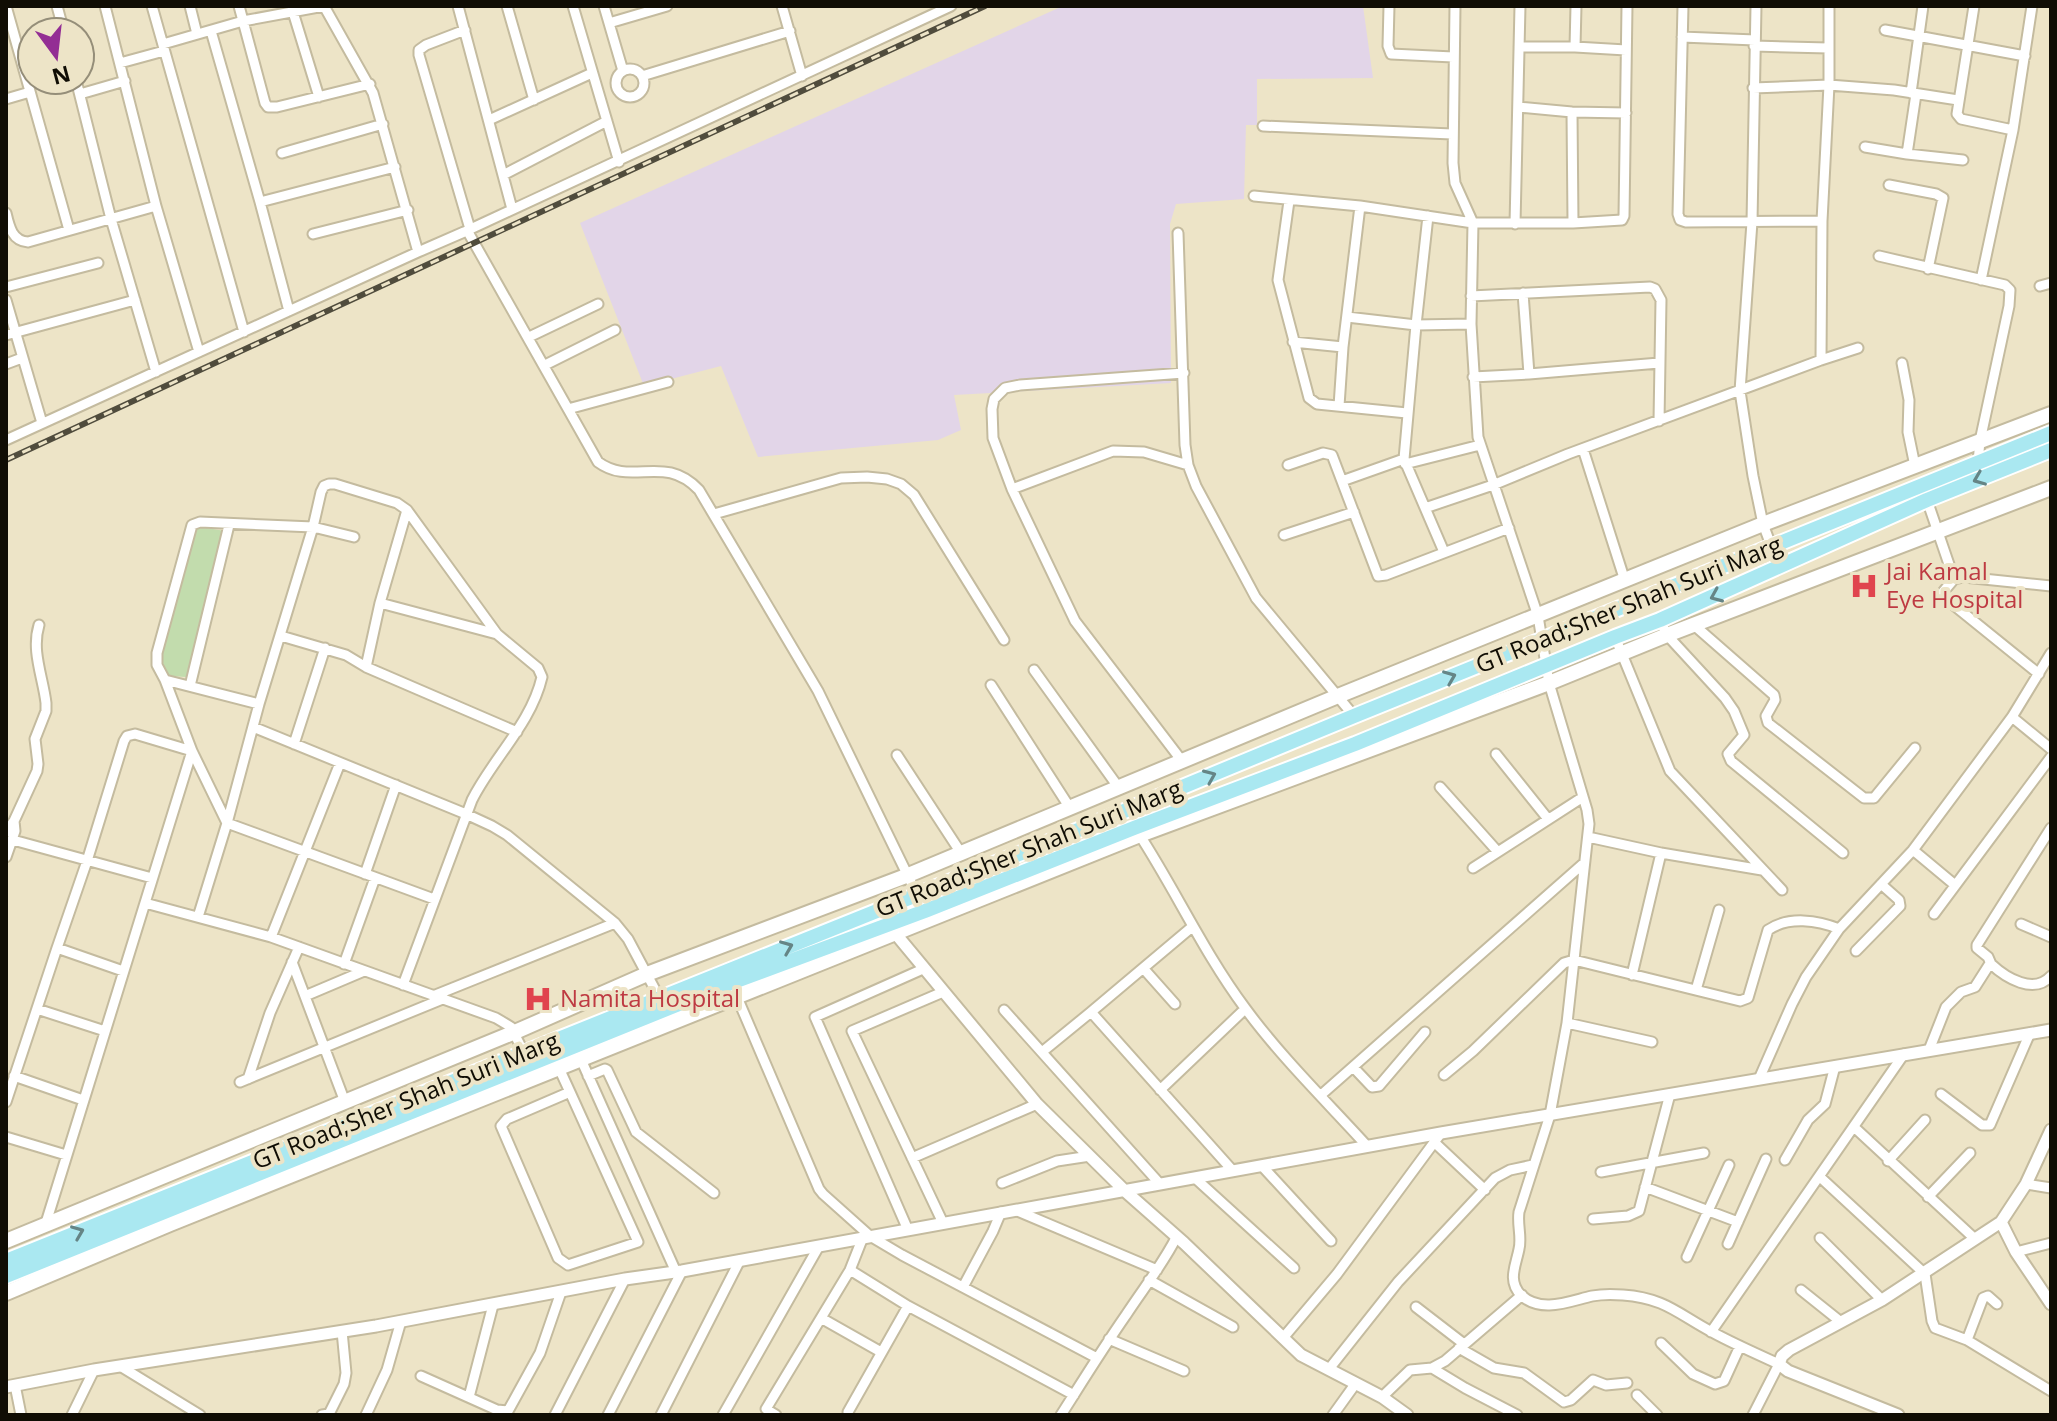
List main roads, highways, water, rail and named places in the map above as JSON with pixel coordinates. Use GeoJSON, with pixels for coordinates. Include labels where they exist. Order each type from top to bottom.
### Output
{"type":"FeatureCollection","features":[{"type":"Feature","properties":{"kind":"main road"},"geometry":{"type":"LineString","coordinates":[[6,1241],[515,1032],[647,974],[906,876],[1763,524],[2051,414]]}},
{"type":"Feature","properties":{"kind":"main road","name":"GT Road;Sher Shah Suri Marg"},"geometry":{"type":"LineString","coordinates":[[6,1261],[916,896],[2051,433]]}},
{"type":"Feature","properties":{"kind":"main road","name":"GT Road;Sher Shah Suri Marg"},"geometry":{"type":"LineString","coordinates":[[6,1276],[1355,744],[1660,620],[1927,500],[2051,450]]}},
{"type":"Feature","properties":{"kind":"main road"},"geometry":{"type":"LineString","coordinates":[[892,929],[1137,832],[1549,683],[2051,488]]}},
{"type":"Feature","properties":{"kind":"main road"},"geometry":{"type":"LineString","coordinates":[[6,1293],[559,1068],[578,1053]]}},
{"type":"Feature","properties":{"kind":"railway"},"geometry":{"type":"LineString","coordinates":[[6,460],[985,6]]}},
{"type":"Feature","properties":{"kind":"place","name":"Jai Kamal Eye Hospital"},"geometry":{"type":"Point","coordinates":[1864,586]}},
{"type":"Feature","properties":{"kind":"place","name":"Namita Hospital"},"geometry":{"type":"Point","coordinates":[538,999]}}]}
